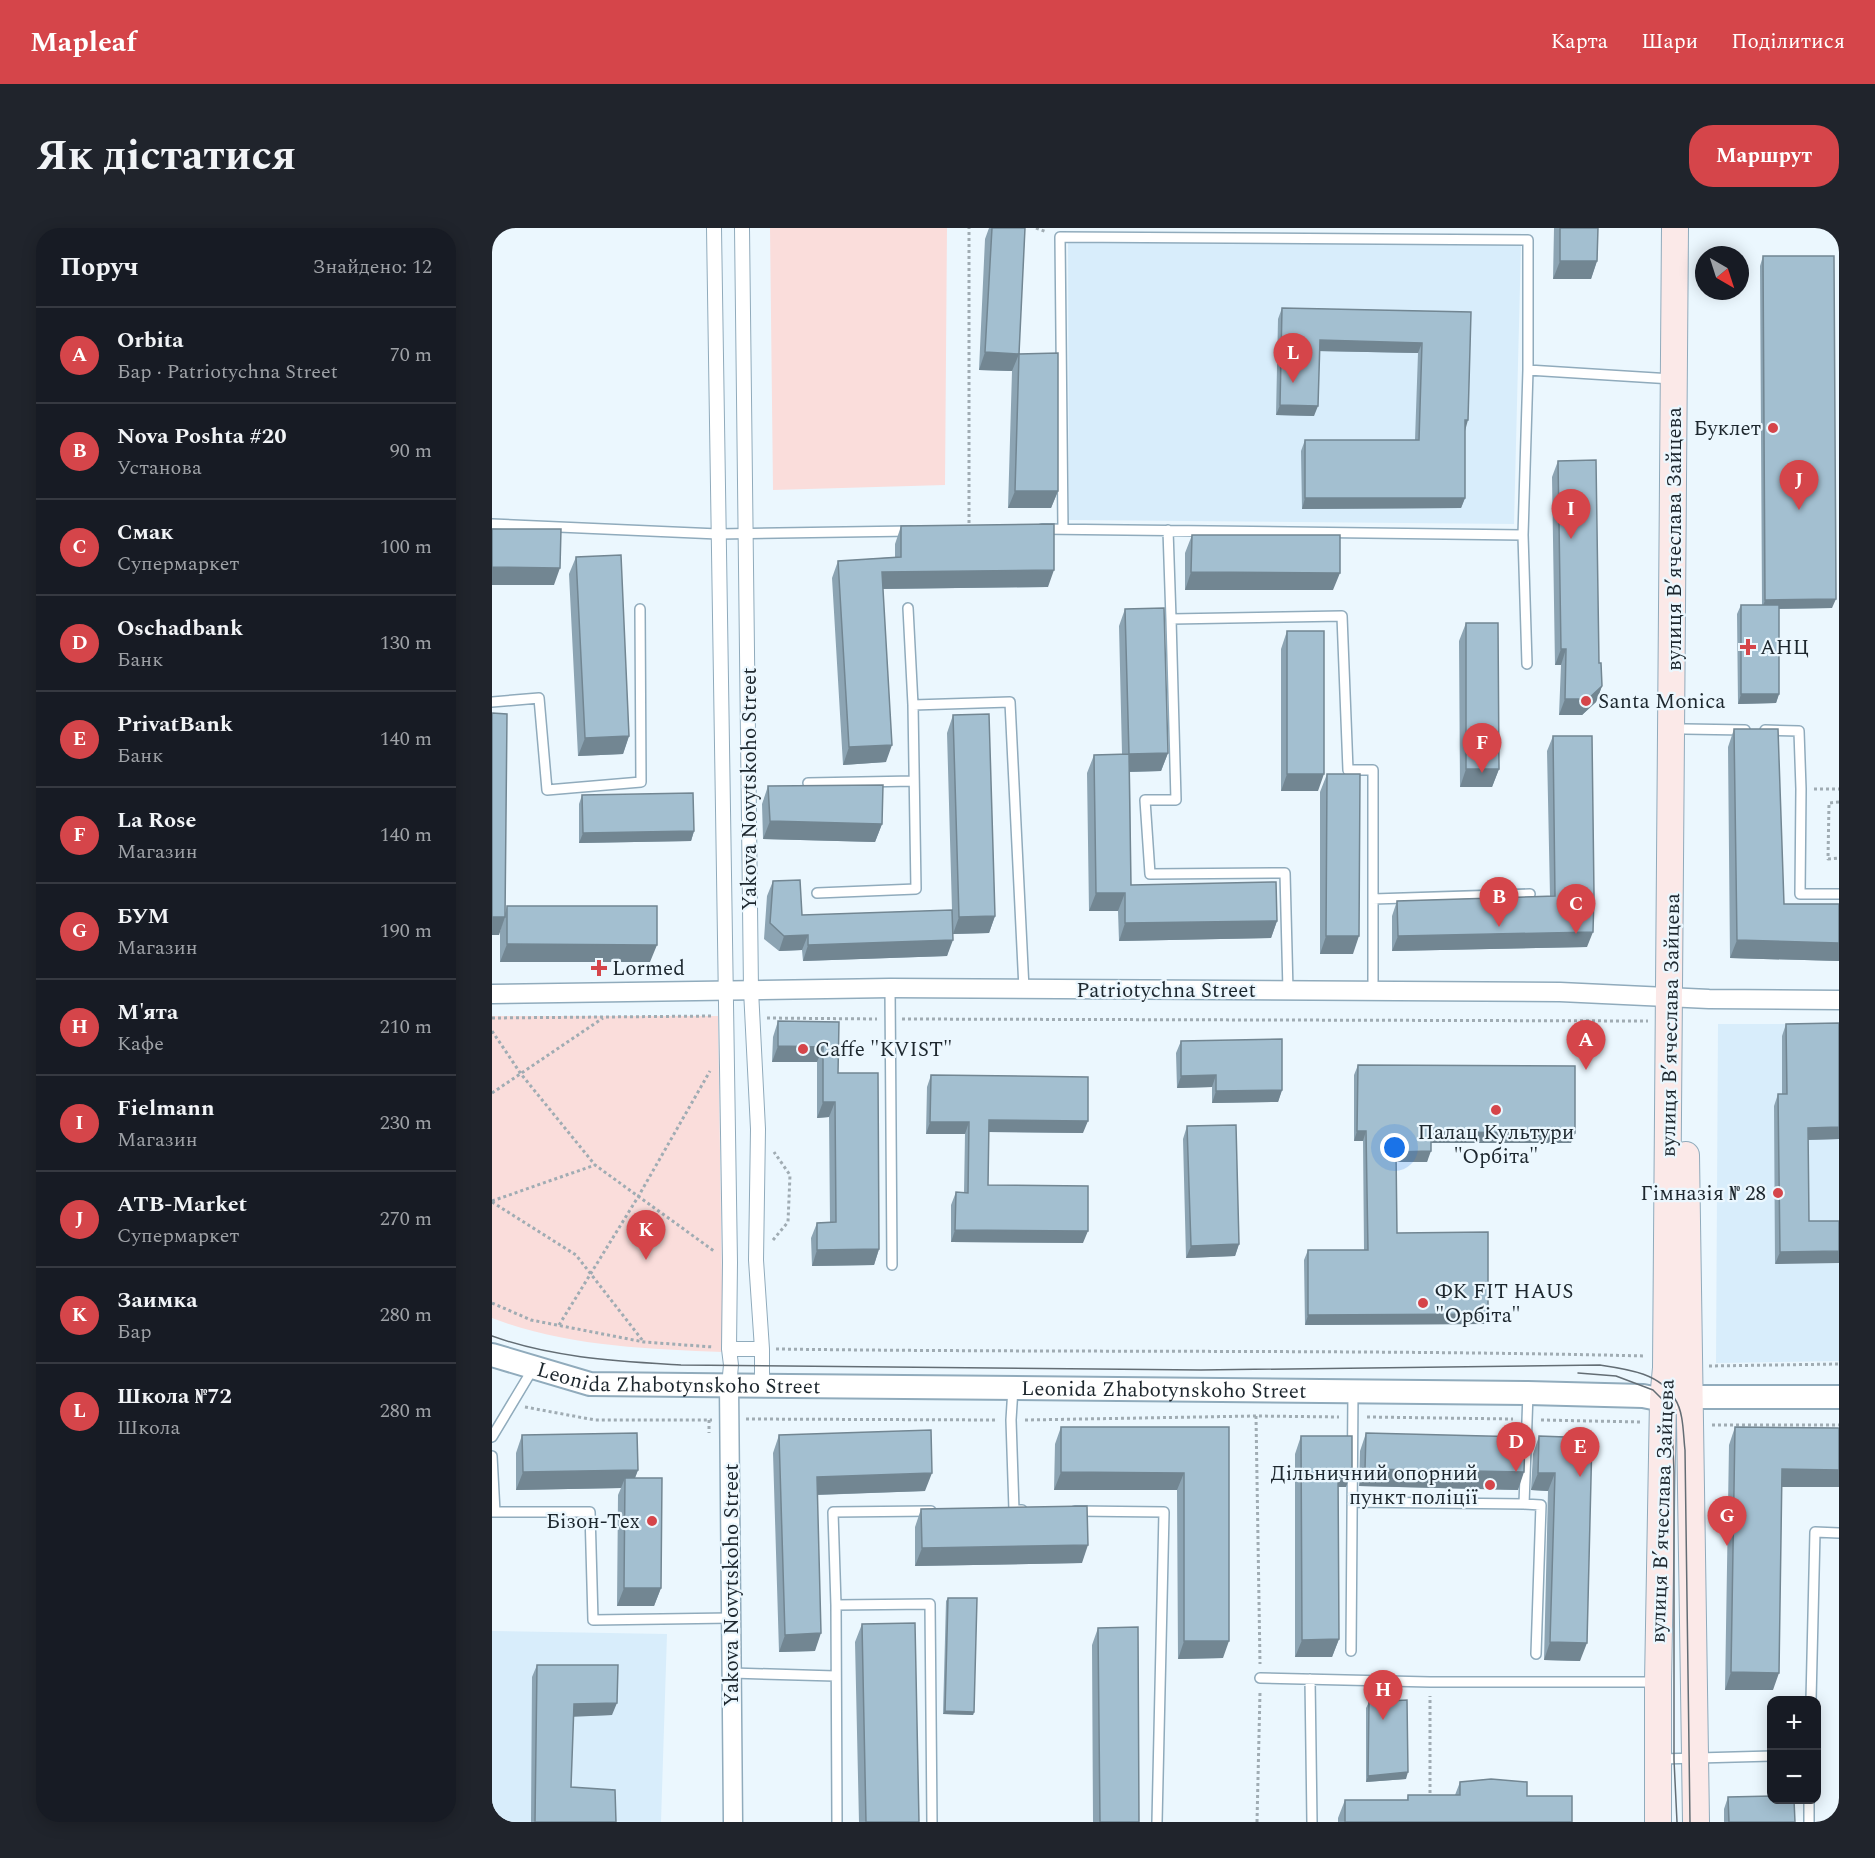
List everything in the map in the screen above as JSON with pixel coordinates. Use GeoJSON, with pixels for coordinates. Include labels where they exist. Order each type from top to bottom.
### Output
{"type":"FeatureCollection","features":[{"type":"Feature","properties":{"kind":"main road","name":"вулиця Вʼячеслава Зайцева"},"geometry":{"type":"LineString","coordinates":[[1676,228],[1677,998],[1696,1822]]}},
{"type":"Feature","properties":{"kind":"main road","name":"вулиця Вʼячеслава Зайцева"},"geometry":{"type":"LineString","coordinates":[[1658,1822],[1663,1400],[1666,1368],[1685,729],[1686,228]]}},
{"type":"Feature","properties":{"kind":"street","name":"Yakova Novytskoho Street"},"geometry":{"type":"LineString","coordinates":[[714,228],[730,1262],[733,1822]]}},
{"type":"Feature","properties":{"kind":"street","name":"Yakova Novytskoho Street"},"geometry":{"type":"LineString","coordinates":[[742,228],[751,990],[758,1130],[756,1260],[762,1387]]}},
{"type":"Feature","properties":{"kind":"street","name":"Patriotychna Street"},"geometry":{"type":"LineString","coordinates":[[492,994],[890,988],[1560,992],[1677,998],[1839,1000]]}},
{"type":"Feature","properties":{"kind":"street"},"geometry":{"type":"LineString","coordinates":[[729,1348],[762,1349]]}},
{"type":"Feature","properties":{"kind":"street","name":"Leonida Zhabotynskoho Street"},"geometry":{"type":"LineString","coordinates":[[492,1355],[590,1384],[1528,1393],[1643,1396],[1663,1400],[1688,1397],[1839,1397]]}},
{"type":"Feature","properties":{"kind":"lane"},"geometry":{"type":"LineString","coordinates":[[1527,664],[1523,535],[1528,370],[1528,228]]}},
{"type":"Feature","properties":{"kind":"lane"},"geometry":{"type":"LineString","coordinates":[[1063,529],[1060,237],[1528,240]]}},
{"type":"Feature","properties":{"kind":"lane"},"geometry":{"type":"LineString","coordinates":[[1528,370],[1675,379]]}},
{"type":"Feature","properties":{"kind":"lane"},"geometry":{"type":"LineString","coordinates":[[492,524],[718,534],[922,531]]}},
{"type":"Feature","properties":{"kind":"lane"},"geometry":{"type":"LineString","coordinates":[[1028,529],[1523,535]]}},
{"type":"Feature","properties":{"kind":"lane"},"geometry":{"type":"LineString","coordinates":[[1168,530],[1176,800],[1145,800],[1150,874],[1285,873],[1287,991]]}},
{"type":"Feature","properties":{"kind":"lane"},"geometry":{"type":"LineString","coordinates":[[817,893],[916,889],[913,705],[908,608]]}},
{"type":"Feature","properties":{"kind":"lane"},"geometry":{"type":"LineString","coordinates":[[492,702],[539,698],[547,790],[641,782],[640,609]]}},
{"type":"Feature","properties":{"kind":"lane"},"geometry":{"type":"LineString","coordinates":[[1171,620],[1342,616],[1348,770],[1373,771],[1373,991]]}},
{"type":"Feature","properties":{"kind":"lane"},"geometry":{"type":"LineString","coordinates":[[913,705],[1010,702],[1024,989]]}},
{"type":"Feature","properties":{"kind":"lane"},"geometry":{"type":"LineString","coordinates":[[1685,729],[1798,731],[1801,789],[1800,894],[1839,894]]}},
{"type":"Feature","properties":{"kind":"lane"},"geometry":{"type":"LineString","coordinates":[[808,783],[914,781]]}},
{"type":"Feature","properties":{"kind":"lane"},"geometry":{"type":"LineString","coordinates":[[1373,899],[1530,894]]}},
{"type":"Feature","properties":{"kind":"lane"},"geometry":{"type":"LineString","coordinates":[[890,988],[892,1265]]}},
{"type":"Feature","properties":{"kind":"lane"},"geometry":{"type":"LineString","coordinates":[[492,1437],[534,1367]]}},
{"type":"Feature","properties":{"kind":"lane"},"geometry":{"type":"LineString","coordinates":[[1013,1388],[1011,1420],[1014,1510]]}},
{"type":"Feature","properties":{"kind":"lane"},"geometry":{"type":"LineString","coordinates":[[1351,1651],[1353,1391]]}},
{"type":"Feature","properties":{"kind":"lane"},"geometry":{"type":"LineString","coordinates":[[1524,1503],[1528,1393]]}},
{"type":"Feature","properties":{"kind":"lane"},"geometry":{"type":"LineString","coordinates":[[492,1456],[494,1512],[590,1512],[593,1620],[731,1617]]}},
{"type":"Feature","properties":{"kind":"lane"},"geometry":{"type":"LineString","coordinates":[[1352,1502],[1541,1505],[1536,1654]]}},
{"type":"Feature","properties":{"kind":"lane"},"geometry":{"type":"LineString","coordinates":[[1003,1510],[1037,1510]]}},
{"type":"Feature","properties":{"kind":"lane"},"geometry":{"type":"LineString","coordinates":[[1060,1510],[1164,1512],[1157,1822]]}},
{"type":"Feature","properties":{"kind":"lane"},"geometry":{"type":"LineString","coordinates":[[837,1822],[833,1512],[946,1511]]}},
{"type":"Feature","properties":{"kind":"lane"},"geometry":{"type":"LineString","coordinates":[[1811,1696],[1815,1532],[1839,1533]]}},
{"type":"Feature","properties":{"kind":"lane"},"geometry":{"type":"LineString","coordinates":[[836,1605],[930,1604],[932,1822]]}},
{"type":"Feature","properties":{"kind":"lane"},"geometry":{"type":"LineString","coordinates":[[732,1673],[835,1676]]}},
{"type":"Feature","properties":{"kind":"lane"},"geometry":{"type":"LineString","coordinates":[[1260,1678],[1430,1682],[1658,1682]]}},
{"type":"Feature","properties":{"kind":"lane"},"geometry":{"type":"LineString","coordinates":[[1310,1679],[1312,1822]]}},
{"type":"Feature","properties":{"kind":"lane"},"geometry":{"type":"LineString","coordinates":[[1658,1759],[1767,1756]]}},
{"type":"Feature","properties":{"kind":"lane"},"geometry":{"type":"LineString","coordinates":[[1809,1804],[1809,1822]]}},
{"type":"Feature","properties":{"kind":"path"},"geometry":{"type":"LineString","coordinates":[[969,228],[969,530]]}},
{"type":"Feature","properties":{"kind":"path"},"geometry":{"type":"LineString","coordinates":[[1801,789],[1839,789]]}},
{"type":"Feature","properties":{"kind":"path"},"geometry":{"type":"LineString","coordinates":[[1839,802],[1829,803],[1828,859],[1839,858]]}},
{"type":"Feature","properties":{"kind":"path"},"geometry":{"type":"LineString","coordinates":[[492,1018],[727,1016]]}},
{"type":"Feature","properties":{"kind":"path"},"geometry":{"type":"LineString","coordinates":[[492,1093],[605,1017]]}},
{"type":"Feature","properties":{"kind":"path"},"geometry":{"type":"LineString","coordinates":[[752,1018],[1650,1021]]}},
{"type":"Feature","properties":{"kind":"path"},"geometry":{"type":"LineString","coordinates":[[492,1031],[521,1074],[595,1165],[730,1262]]}},
{"type":"Feature","properties":{"kind":"path"},"geometry":{"type":"LineString","coordinates":[[559,1325],[638,1197],[711,1070]]}},
{"type":"Feature","properties":{"kind":"path"},"geometry":{"type":"LineString","coordinates":[[756,1260],[788,1222],[790,1175],[758,1130]]}},
{"type":"Feature","properties":{"kind":"path"},"geometry":{"type":"LineString","coordinates":[[492,1201],[595,1165]]}},
{"type":"Feature","properties":{"kind":"path"},"geometry":{"type":"LineString","coordinates":[[492,1201],[576,1255],[644,1342]]}},
{"type":"Feature","properties":{"kind":"path"},"geometry":{"type":"LineString","coordinates":[[492,1304],[531,1320],[644,1342],[729,1348]]}},
{"type":"Feature","properties":{"kind":"path"},"geometry":{"type":"LineString","coordinates":[[762,1349],[1648,1356]]}},
{"type":"Feature","properties":{"kind":"path"},"geometry":{"type":"LineString","coordinates":[[1705,1366],[1839,1364]]}},
{"type":"Feature","properties":{"kind":"path"},"geometry":{"type":"LineString","coordinates":[[1255,1390],[1260,1678],[1257,1822]]}},
{"type":"Feature","properties":{"kind":"path"},"geometry":{"type":"LineString","coordinates":[[512,1404],[595,1420],[1011,1420],[1256,1416],[1644,1422]]}},
{"type":"Feature","properties":{"kind":"path"},"geometry":{"type":"LineString","coordinates":[[1705,1425],[1839,1425]]}},
{"type":"Feature","properties":{"kind":"path"},"geometry":{"type":"LineString","coordinates":[[1430,1682],[1430,1793]]}},
{"type":"Feature","properties":{"kind":"shaded area"},"geometry":{"type":"Polygon","coordinates":[[[770,228],[947,228],[945,485],[773,490],[770,228]]]}},
{"type":"Feature","properties":{"kind":"shaded area"},"geometry":{"type":"Polygon","coordinates":[[[1068,241],[1521,245],[1514,524],[1069,520],[1068,241]]]}},
{"type":"Feature","properties":{"kind":"shaded area"},"geometry":{"type":"Polygon","coordinates":[[[492,1016],[718,1016],[723,1352],[635,1347],[576,1340],[548,1335],[492,1318],[492,1016]]]}},
{"type":"Feature","properties":{"kind":"shaded area","name":"Гімназія № 28"},"geometry":{"type":"Polygon","coordinates":[[[1718,1024],[1839,1024],[1839,1361],[1716,1363],[1718,1024]]]}},
{"type":"Feature","properties":{"kind":"shaded area"},"geometry":{"type":"Polygon","coordinates":[[[492,1631],[667,1634],[661,1822],[492,1822],[492,1631]]]}},
{"type":"Feature","properties":{"kind":"building"},"geometry":{"type":"Polygon","coordinates":[[[992,228],[1025,228],[1019,354],[985,352],[992,228]]]}},
{"type":"Feature","properties":{"kind":"building"},"geometry":{"type":"Polygon","coordinates":[[[1560,228],[1598,228],[1597,261],[1560,261],[1560,228]]]}},
{"type":"Feature","properties":{"kind":"building"},"geometry":{"type":"Polygon","coordinates":[[[1763,256],[1834,256],[1836,599],[1765,600],[1763,256]]]}},
{"type":"Feature","properties":{"kind":"building"},"geometry":{"type":"Polygon","coordinates":[[[1282,308],[1471,312],[1468,420],[1465,420],[1465,498],[1305,498],[1305,440],[1419,440],[1422,343],[1320,340],[1318,406],[1280,405],[1282,308]]]}},
{"type":"Feature","properties":{"kind":"building"},"geometry":{"type":"Polygon","coordinates":[[[1058,353],[1058,491],[1015,491],[1019,354],[1058,353]]]}},
{"type":"Feature","properties":{"kind":"building"},"geometry":{"type":"Polygon","coordinates":[[[1596,460],[1599,663],[1601,663],[1602,686],[1588,699],[1565,699],[1566,649],[1561,649],[1558,461],[1596,460]]]}},
{"type":"Feature","properties":{"kind":"building"},"geometry":{"type":"Polygon","coordinates":[[[1054,524],[1054,570],[882,572],[892,745],[849,747],[838,561],[901,557],[901,526],[1054,524]]]}},
{"type":"Feature","properties":{"kind":"building"},"geometry":{"type":"Polygon","coordinates":[[[492,529],[561,529],[560,568],[492,567],[492,529]]]}},
{"type":"Feature","properties":{"kind":"building"},"geometry":{"type":"Polygon","coordinates":[[[1192,535],[1340,535],[1340,573],[1191,572],[1192,535]]]}},
{"type":"Feature","properties":{"kind":"building"},"geometry":{"type":"Polygon","coordinates":[[[621,555],[629,736],[585,738],[576,557],[621,555]]]}},
{"type":"Feature","properties":{"kind":"building"},"geometry":{"type":"Polygon","coordinates":[[[1741,605],[1779,605],[1779,694],[1741,694],[1741,605]]]}},
{"type":"Feature","properties":{"kind":"building"},"geometry":{"type":"Polygon","coordinates":[[[1164,608],[1168,753],[1129,754],[1125,609],[1164,608]]]}},
{"type":"Feature","properties":{"kind":"building"},"geometry":{"type":"Polygon","coordinates":[[[1466,623],[1498,623],[1499,769],[1466,769],[1466,623]]]}},
{"type":"Feature","properties":{"kind":"building"},"geometry":{"type":"Polygon","coordinates":[[[1287,631],[1324,631],[1324,774],[1287,774],[1287,631]]]}},
{"type":"Feature","properties":{"kind":"building"},"geometry":{"type":"Polygon","coordinates":[[[492,713],[507,714],[505,917],[492,917],[492,713]]]}},
{"type":"Feature","properties":{"kind":"building"},"geometry":{"type":"Polygon","coordinates":[[[989,714],[995,916],[959,917],[953,715],[989,714]]]}},
{"type":"Feature","properties":{"kind":"building"},"geometry":{"type":"Polygon","coordinates":[[[1734,729],[1778,729],[1784,904],[1839,904],[1839,943],[1737,940],[1734,729]]]}},
{"type":"Feature","properties":{"kind":"building"},"geometry":{"type":"Polygon","coordinates":[[[1553,736],[1592,736],[1593,932],[1398,936],[1397,901],[1555,896],[1553,736]]]}},
{"type":"Feature","properties":{"kind":"building"},"geometry":{"type":"Polygon","coordinates":[[[1129,754],[1131,885],[1276,882],[1277,921],[1125,923],[1125,893],[1096,893],[1094,755],[1129,754]]]}},
{"type":"Feature","properties":{"kind":"building"},"geometry":{"type":"Polygon","coordinates":[[[1327,774],[1360,774],[1359,936],[1326,936],[1327,774]]]}},
{"type":"Feature","properties":{"kind":"building"},"geometry":{"type":"Polygon","coordinates":[[[883,785],[882,824],[770,821],[768,786],[883,785]]]}},
{"type":"Feature","properties":{"kind":"building"},"geometry":{"type":"Polygon","coordinates":[[[693,793],[694,831],[583,833],[582,795],[693,793]]]}},
{"type":"Feature","properties":{"kind":"building"},"geometry":{"type":"Polygon","coordinates":[[[800,880],[802,915],[952,910],[953,940],[808,945],[808,935],[784,936],[770,923],[773,881],[800,880]]]}},
{"type":"Feature","properties":{"kind":"building"},"geometry":{"type":"Polygon","coordinates":[[[507,906],[657,906],[657,945],[507,944],[507,906]]]}},
{"type":"Feature","properties":{"kind":"building"},"geometry":{"type":"Polygon","coordinates":[[[778,1021],[839,1022],[838,1073],[878,1073],[879,1249],[817,1250],[817,1223],[836,1222],[835,1102],[823,1102],[823,1047],[778,1046],[778,1021]]]}},
{"type":"Feature","properties":{"kind":"building"},"geometry":{"type":"Polygon","coordinates":[[[1839,1023],[1839,1127],[1808,1128],[1809,1221],[1839,1221],[1839,1251],[1780,1252],[1778,1094],[1787,1094],[1786,1024],[1839,1023]]]}},
{"type":"Feature","properties":{"kind":"building"},"geometry":{"type":"Polygon","coordinates":[[[1282,1039],[1282,1090],[1216,1091],[1216,1075],[1181,1076],[1181,1041],[1282,1039]]]}},
{"type":"Feature","properties":{"kind":"building"},"geometry":{"type":"Polygon","coordinates":[[[1358,1065],[1575,1066],[1575,1133],[1431,1132],[1431,1151],[1396,1152],[1397,1233],[1488,1232],[1488,1314],[1308,1315],[1308,1250],[1368,1250],[1366,1131],[1357,1131],[1358,1065]]]}},
{"type":"Feature","properties":{"kind":"building"},"geometry":{"type":"Polygon","coordinates":[[[931,1075],[1088,1077],[1088,1121],[989,1120],[988,1185],[1088,1186],[1088,1231],[955,1230],[956,1192],[968,1193],[969,1122],[930,1122],[931,1075]]]}},
{"type":"Feature","properties":{"kind":"building"},"geometry":{"type":"Polygon","coordinates":[[[1236,1125],[1239,1244],[1191,1246],[1187,1126],[1236,1125]]]}},
{"type":"Feature","properties":{"kind":"building"},"geometry":{"type":"Polygon","coordinates":[[[1061,1427],[1229,1427],[1229,1641],[1184,1641],[1184,1473],[1061,1472],[1061,1427]]]}},
{"type":"Feature","properties":{"kind":"building"},"geometry":{"type":"Polygon","coordinates":[[[1735,1427],[1839,1428],[1839,1470],[1782,1469],[1779,1673],[1731,1672],[1735,1427]]]}},
{"type":"Feature","properties":{"kind":"building"},"geometry":{"type":"Polygon","coordinates":[[[931,1430],[932,1473],[817,1477],[821,1633],[785,1635],[779,1435],[931,1430]]]}},
{"type":"Feature","properties":{"kind":"building"},"geometry":{"type":"Polygon","coordinates":[[[637,1433],[638,1470],[523,1472],[522,1435],[637,1433]]]}},
{"type":"Feature","properties":{"kind":"building"},"geometry":{"type":"Polygon","coordinates":[[[1366,1433],[1525,1437],[1524,1472],[1365,1469],[1366,1433]]]}},
{"type":"Feature","properties":{"kind":"building"},"geometry":{"type":"Polygon","coordinates":[[[1301,1436],[1352,1436],[1352,1469],[1338,1469],[1339,1639],[1302,1640],[1301,1436]]]}},
{"type":"Feature","properties":{"kind":"building"},"geometry":{"type":"Polygon","coordinates":[[[1539,1436],[1592,1438],[1587,1643],[1550,1642],[1555,1473],[1538,1473],[1539,1436]]]}},
{"type":"Feature","properties":{"kind":"building"},"geometry":{"type":"Polygon","coordinates":[[[625,1478],[662,1478],[661,1588],[624,1588],[625,1478]]]}},
{"type":"Feature","properties":{"kind":"building"},"geometry":{"type":"Polygon","coordinates":[[[1087,1506],[1088,1545],[922,1548],[921,1509],[1087,1506]]]}},
{"type":"Feature","properties":{"kind":"building"},"geometry":{"type":"Polygon","coordinates":[[[948,1598],[977,1598],[974,1712],[945,1711],[948,1598]]]}},
{"type":"Feature","properties":{"kind":"building"},"geometry":{"type":"Polygon","coordinates":[[[915,1623],[919,1822],[866,1822],[862,1624],[915,1623]]]}},
{"type":"Feature","properties":{"kind":"building"},"geometry":{"type":"Polygon","coordinates":[[[1138,1627],[1139,1822],[1100,1822],[1098,1628],[1138,1627]]]}},
{"type":"Feature","properties":{"kind":"building"},"geometry":{"type":"Polygon","coordinates":[[[537,1665],[618,1665],[617,1703],[574,1704],[571,1787],[615,1790],[616,1822],[535,1822],[537,1665]]]}},
{"type":"Feature","properties":{"kind":"building"},"geometry":{"type":"Polygon","coordinates":[[[1407,1700],[1408,1772],[1368,1776],[1369,1702],[1407,1700]]]}},
{"type":"Feature","properties":{"kind":"building"},"geometry":{"type":"Polygon","coordinates":[[[1491,1779],[1527,1782],[1527,1796],[1572,1796],[1572,1822],[1345,1822],[1345,1800],[1408,1800],[1408,1795],[1460,1795],[1460,1782],[1491,1779]]]}},
{"type":"Feature","properties":{"kind":"building"},"geometry":{"type":"Polygon","coordinates":[[[1767,1796],[1767,1804],[1794,1804],[1795,1822],[1729,1822],[1728,1797],[1767,1796]]]}},
{"type":"Feature","properties":{"kind":"tram line"},"geometry":{"type":"LineString","coordinates":[[492,1336],[562,1354],[681,1365],[1201,1370],[1600,1365],[1621,1368],[1652,1378],[1669,1390],[1678,1405],[1683,1424],[1690,1822]]}},
{"type":"Feature","properties":{"kind":"tram line"},"geometry":{"type":"LineString","coordinates":[[1578,1373],[1616,1376],[1653,1390],[1663,1400],[1672,1424],[1674,1760],[1677,1822]]}},
{"type":"Feature","properties":{"kind":"place","name":"Школа №72"},"geometry":{"type":"Point","coordinates":[1293,383]}},
{"type":"Feature","properties":{"kind":"place","name":"Буклет"},"geometry":{"type":"Point","coordinates":[1773,428]}},
{"type":"Feature","properties":{"kind":"place","name":"ATB-Market"},"geometry":{"type":"Point","coordinates":[1799,510]}},
{"type":"Feature","properties":{"kind":"place","name":"Fielmann"},"geometry":{"type":"Point","coordinates":[1571,539]}},
{"type":"Feature","properties":{"kind":"place","name":"АНЦ"},"geometry":{"type":"Point","coordinates":[1748,647]}},
{"type":"Feature","properties":{"kind":"place","name":"Santa Monica"},"geometry":{"type":"Point","coordinates":[1586,701]}},
{"type":"Feature","properties":{"kind":"place","name":"La Rose"},"geometry":{"type":"Point","coordinates":[1482,773]}},
{"type":"Feature","properties":{"kind":"place","name":"Nova Poshta #20"},"geometry":{"type":"Point","coordinates":[1499,927]}},
{"type":"Feature","properties":{"kind":"place","name":"Смак"},"geometry":{"type":"Point","coordinates":[1576,934]}},
{"type":"Feature","properties":{"kind":"place","name":"Lormed"},"geometry":{"type":"Point","coordinates":[599,968]}},
{"type":"Feature","properties":{"kind":"place","name":"Caffe \"KVIST\""},"geometry":{"type":"Point","coordinates":[803,1049]}},
{"type":"Feature","properties":{"kind":"place","name":"Orbita"},"geometry":{"type":"Point","coordinates":[1586,1070]}},
{"type":"Feature","properties":{"kind":"place","name":"Палац Культури \"Орбіта\""},"geometry":{"type":"Point","coordinates":[1496,1110]}},
{"type":"Feature","properties":{"kind":"place","name":"Гімназія № 28"},"geometry":{"type":"Point","coordinates":[1778,1193]}},
{"type":"Feature","properties":{"kind":"place","name":"Заимка"},"geometry":{"type":"Point","coordinates":[646,1260]}},
{"type":"Feature","properties":{"kind":"place","name":"ФК FIT HAUS \"Орбіта\""},"geometry":{"type":"Point","coordinates":[1423,1303]}},
{"type":"Feature","properties":{"kind":"place","name":"Oschadbank"},"geometry":{"type":"Point","coordinates":[1516,1472]}},
{"type":"Feature","properties":{"kind":"place","name":"PrivatBank"},"geometry":{"type":"Point","coordinates":[1580,1477]}},
{"type":"Feature","properties":{"kind":"place","name":"Дільничний опорний пункт поліції"},"geometry":{"type":"Point","coordinates":[1490,1485]}},
{"type":"Feature","properties":{"kind":"place","name":"Бізон-Тех"},"geometry":{"type":"Point","coordinates":[652,1521]}},
{"type":"Feature","properties":{"kind":"place","name":"БУМ"},"geometry":{"type":"Point","coordinates":[1727,1546]}},
{"type":"Feature","properties":{"kind":"place","name":"М'ята"},"geometry":{"type":"Point","coordinates":[1383,1720]}}]}
